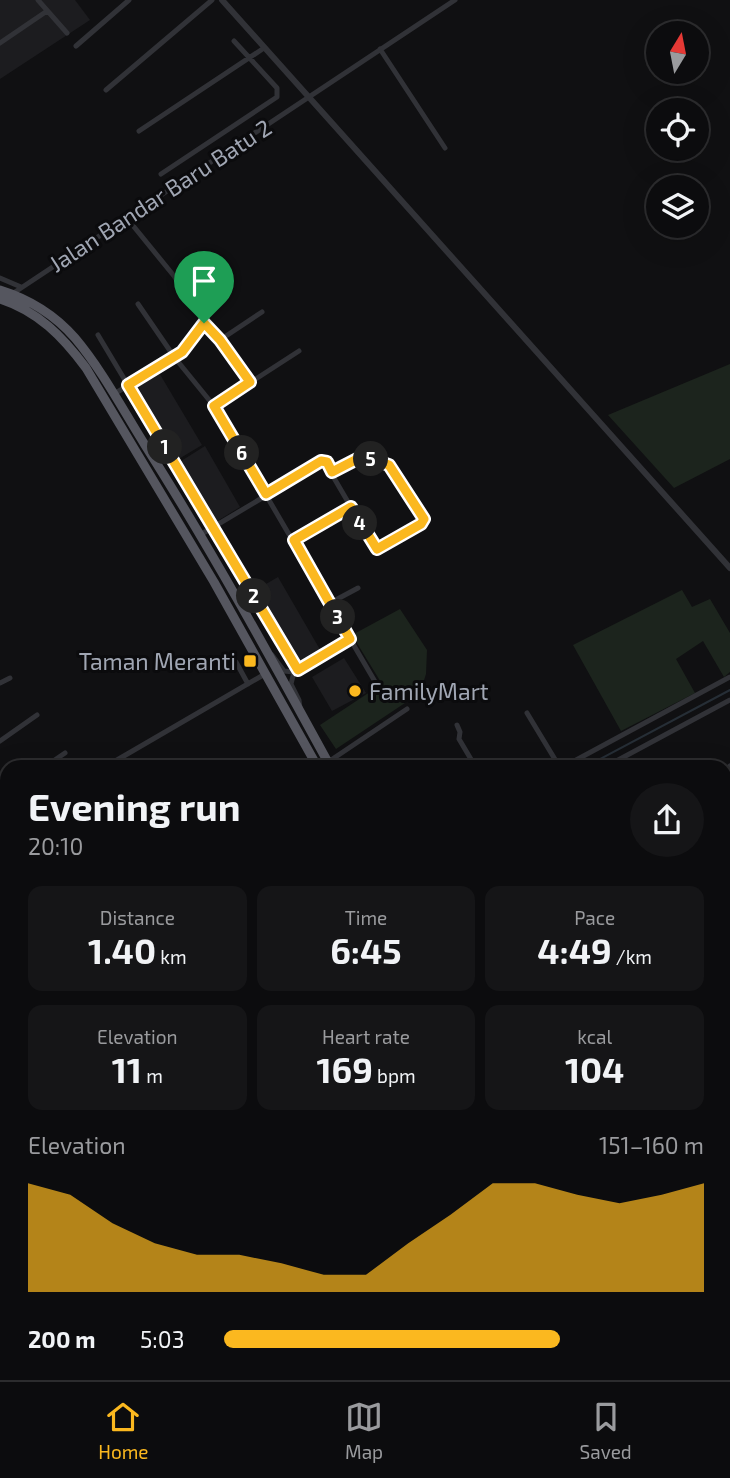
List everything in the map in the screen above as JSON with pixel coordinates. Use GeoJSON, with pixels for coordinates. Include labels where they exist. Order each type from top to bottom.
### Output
{"type":"FeatureCollection","features":[{"type":"Feature","properties":{"kind":"highway"},"geometry":{"type":"LineString","coordinates":[[0,290],[34,304],[75,338],[314,760]]}},
{"type":"Feature","properties":{"kind":"highway"},"geometry":{"type":"LineString","coordinates":[[0,299],[30,312],[58,335],[109,397],[162,471],[267,650],[327,760]]}},
{"type":"Feature","properties":{"kind":"street"},"geometry":{"type":"LineString","coordinates":[[38,0],[67,33]]}},
{"type":"Feature","properties":{"kind":"street"},"geometry":{"type":"LineString","coordinates":[[76,46],[129,0]]}},
{"type":"Feature","properties":{"kind":"street"},"geometry":{"type":"LineString","coordinates":[[222,0],[730,568]]}},
{"type":"Feature","properties":{"kind":"street","name":"Jalan Bandar Baru Batu 2"},"geometry":{"type":"LineString","coordinates":[[12,294],[455,0]]}},
{"type":"Feature","properties":{"kind":"street"},"geometry":{"type":"LineString","coordinates":[[106,90],[208,1]]}},
{"type":"Feature","properties":{"kind":"street"},"geometry":{"type":"LineString","coordinates":[[0,43],[47,11]]}},
{"type":"Feature","properties":{"kind":"street"},"geometry":{"type":"LineString","coordinates":[[161,174],[276,96],[277,88],[234,41]]}},
{"type":"Feature","properties":{"kind":"street"},"geometry":{"type":"LineString","coordinates":[[139,131],[264,48]]}},
{"type":"Feature","properties":{"kind":"street"},"geometry":{"type":"LineString","coordinates":[[380,49],[445,148]]}},
{"type":"Feature","properties":{"kind":"street"},"geometry":{"type":"LineString","coordinates":[[126,217],[174,276],[204,323],[220,340],[250,382]]}},
{"type":"Feature","properties":{"kind":"street"},"geometry":{"type":"LineString","coordinates":[[0,278],[21,287]]}},
{"type":"Feature","properties":{"kind":"street"},"geometry":{"type":"LineString","coordinates":[[138,304],[175,358],[214,406],[377,685]]}},
{"type":"Feature","properties":{"kind":"street"},"geometry":{"type":"LineString","coordinates":[[220,340],[262,312]]}},
{"type":"Feature","properties":{"kind":"street"},"geometry":{"type":"LineString","coordinates":[[109,397],[175,358],[188,346],[204,323]]}},
{"type":"Feature","properties":{"kind":"street"},"geometry":{"type":"LineString","coordinates":[[98,335],[296,671]]}},
{"type":"Feature","properties":{"kind":"street"},"geometry":{"type":"LineString","coordinates":[[214,406],[299,351]]}},
{"type":"Feature","properties":{"kind":"street"},"geometry":{"type":"LineString","coordinates":[[200,535],[321,461],[327,462],[332,472],[351,507],[377,549],[421,524],[423,517],[389,465],[363,456],[332,472]]}},
{"type":"Feature","properties":{"kind":"street"},"geometry":{"type":"LineString","coordinates":[[162,471],[175,463]]}},
{"type":"Feature","properties":{"kind":"street"},"geometry":{"type":"LineString","coordinates":[[294,540],[351,507]]}},
{"type":"Feature","properties":{"kind":"street"},"geometry":{"type":"LineString","coordinates":[[330,603],[358,587]]}},
{"type":"Feature","properties":{"kind":"street"},"geometry":{"type":"LineString","coordinates":[[267,650],[284,671],[296,671],[350,639]]}},
{"type":"Feature","properties":{"kind":"street"},"geometry":{"type":"LineString","coordinates":[[236,662],[248,684]]}},
{"type":"Feature","properties":{"kind":"street"},"geometry":{"type":"LineString","coordinates":[[296,671],[291,684],[299,700],[300,710]]}},
{"type":"Feature","properties":{"kind":"street"},"geometry":{"type":"LineString","coordinates":[[117,760],[266,673]]}},
{"type":"Feature","properties":{"kind":"street"},"geometry":{"type":"LineString","coordinates":[[576,760],[730,677]]}},
{"type":"Feature","properties":{"kind":"street"},"geometry":{"type":"LineString","coordinates":[[0,683],[10,678]]}},
{"type":"Feature","properties":{"kind":"street"},"geometry":{"type":"LineString","coordinates":[[618,760],[730,700]]}},
{"type":"Feature","properties":{"kind":"street"},"geometry":{"type":"LineString","coordinates":[[335,760],[407,709]]}},
{"type":"Feature","properties":{"kind":"street"},"geometry":{"type":"LineString","coordinates":[[527,713],[555,760]]}},
{"type":"Feature","properties":{"kind":"street"},"geometry":{"type":"LineString","coordinates":[[0,741],[37,715]]}},
{"type":"Feature","properties":{"kind":"street"},"geometry":{"type":"LineString","coordinates":[[457,724],[459,739],[471,760]]}},
{"type":"Feature","properties":{"kind":"street"},"geometry":{"type":"LineString","coordinates":[[55,760],[65,753]]}},
{"type":"Feature","properties":{"kind":"shaded area"},"geometry":{"type":"Polygon","coordinates":[[[0,0],[75,0],[90,20],[0,79],[0,0]]]}},
{"type":"Feature","properties":{"kind":"shaded area"},"geometry":{"type":"Polygon","coordinates":[[[730,364],[730,459],[674,488],[608,415],[730,364]]]}},
{"type":"Feature","properties":{"kind":"shaded area"},"geometry":{"type":"Polygon","coordinates":[[[158,371],[202,445],[177,460],[133,386],[158,371]]]}},
{"type":"Feature","properties":{"kind":"shaded area"},"geometry":{"type":"Polygon","coordinates":[[[205,446],[240,507],[214,523],[178,463],[205,446]]]}},
{"type":"Feature","properties":{"kind":"shaded area"},"geometry":{"type":"Polygon","coordinates":[[[278,577],[322,653],[299,667],[254,591],[278,577]]]}},
{"type":"Feature","properties":{"kind":"shaded area"},"geometry":{"type":"Polygon","coordinates":[[[682,590],[692,607],[710,599],[730,633],[730,672],[724,677],[703,641],[676,659],[695,693],[621,731],[573,645],[682,590]]]}},
{"type":"Feature","properties":{"kind":"shaded area"},"geometry":{"type":"Polygon","coordinates":[[[400,609],[427,650],[426,674],[420,693],[336,749],[320,725],[382,684],[352,635],[400,609]]]}},
{"type":"Feature","properties":{"kind":"shaded area"},"geometry":{"type":"Polygon","coordinates":[[[344,658],[366,693],[332,711],[312,677],[344,658]]]}},
{"type":"Feature","properties":{"kind":"waterway"},"geometry":{"type":"LineString","coordinates":[[598,760],[730,690]]}},
{"type":"Feature","properties":{"kind":"place","name":"Taman Meranti"},"geometry":{"type":"Point","coordinates":[250,661]}},
{"type":"Feature","properties":{"kind":"place","name":"FamilyMart"},"geometry":{"type":"Point","coordinates":[355,691]}},
{"type":"Feature","properties":{"kind":"route"},"geometry":{"type":"LineString","coordinates":[[204,323],[220,340],[250,382],[214,406],[266,494],[321,461],[327,462],[332,472],[363,456],[389,465],[424,519],[423,523],[377,549],[351,507],[294,540],[350,639],[298,670],[128,385],[175,358],[188,346],[204,323]]}}]}
